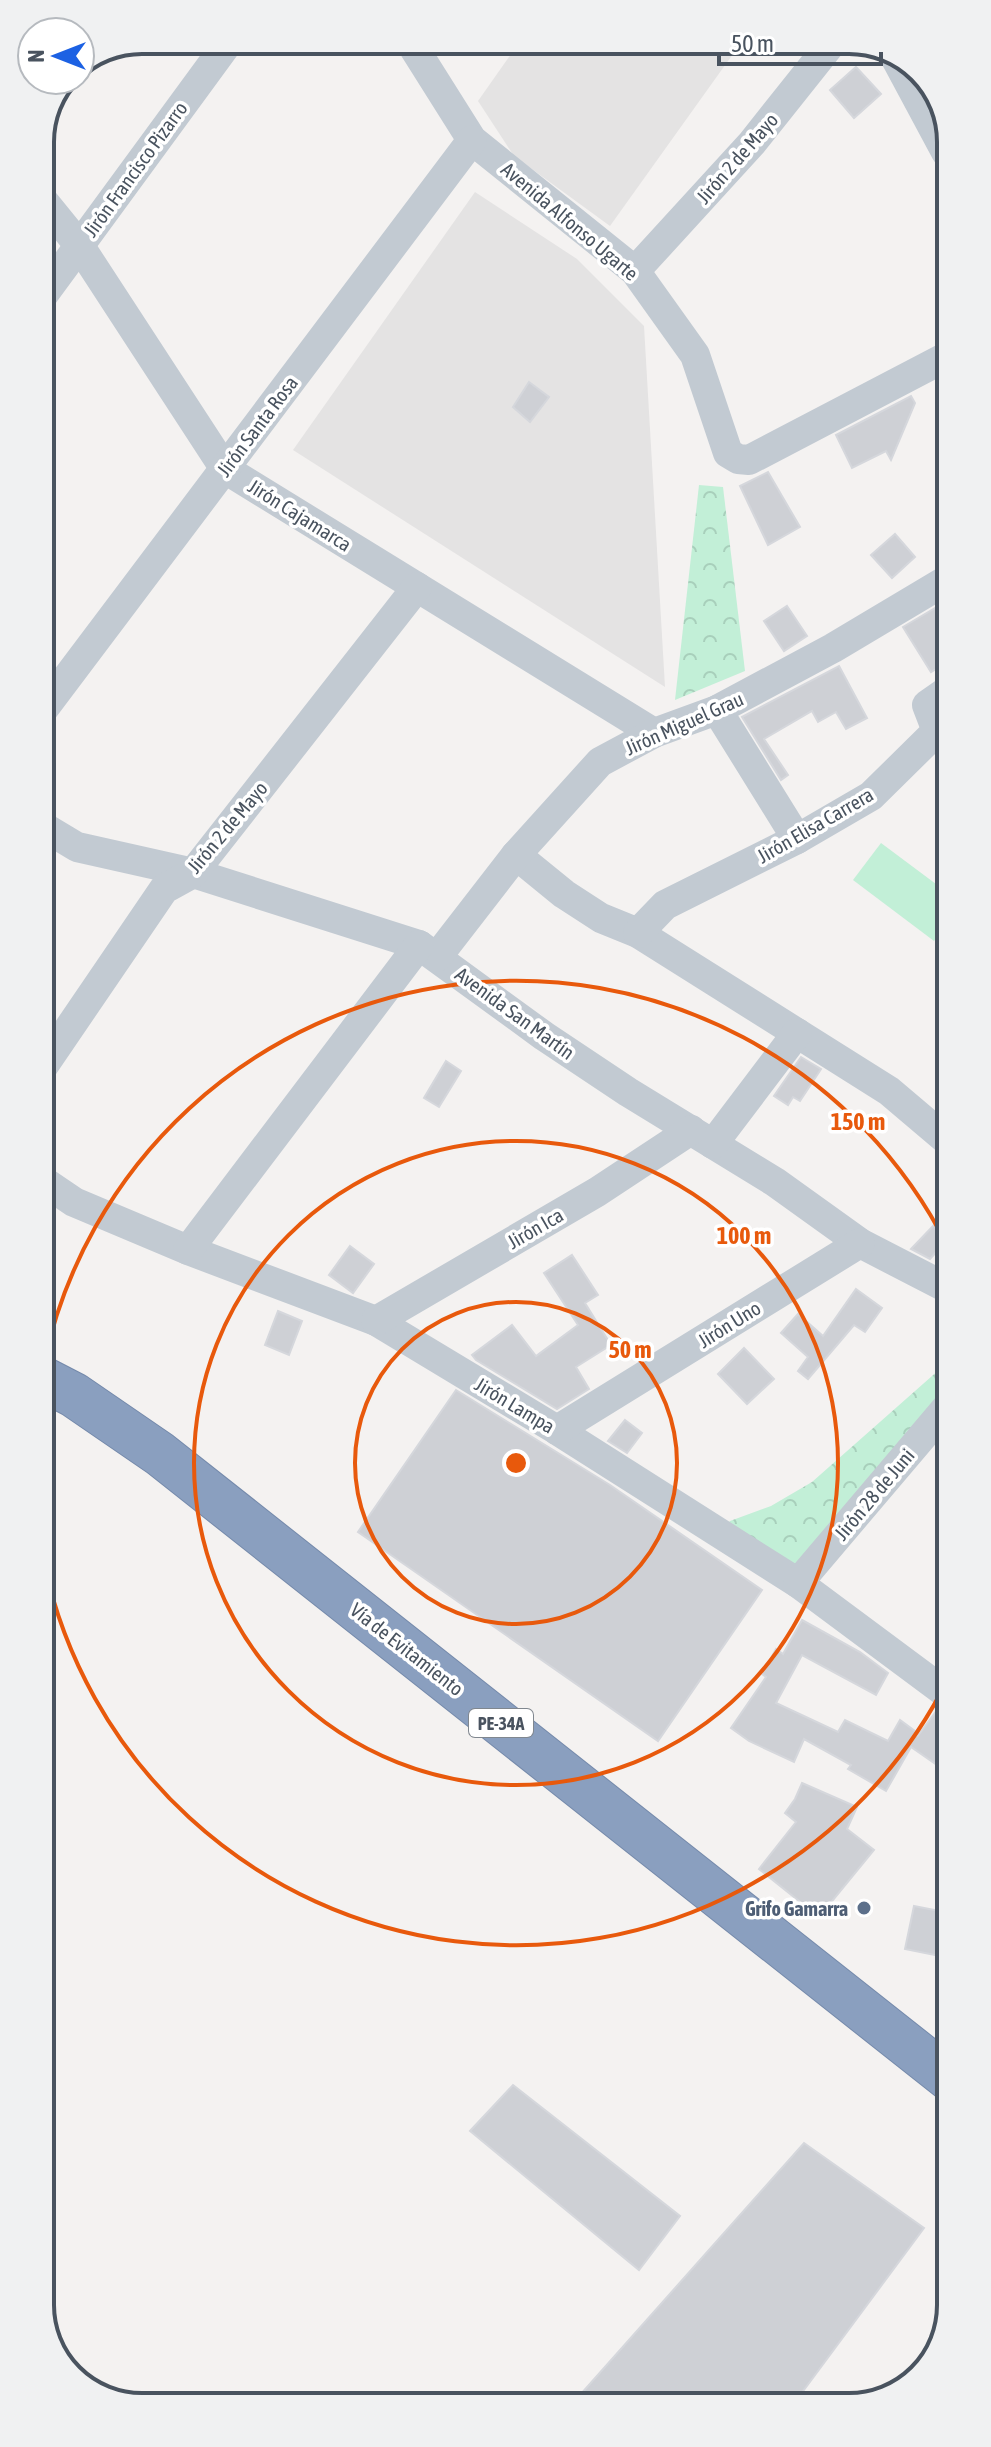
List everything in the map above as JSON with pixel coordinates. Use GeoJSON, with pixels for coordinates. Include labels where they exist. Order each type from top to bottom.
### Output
{"type":"FeatureCollection","features":[{"type":"Feature","properties":{"kind":"highway","name":"Vía de Evitamiento"},"geometry":{"type":"LineString","coordinates":[[54,1385],[160,1454],[937,2069]]}},
{"type":"Feature","properties":{"kind":"street","name":"Jirón Francisco Pizarro"},"geometry":{"type":"LineString","coordinates":[[54,280],[220,54]]}},
{"type":"Feature","properties":{"kind":"street","name":"Avenida Alfonso Ugarte"},"geometry":{"type":"LineString","coordinates":[[418,54],[472,140],[635,271],[695,355],[728,453],[738,459],[749,460],[937,362]]}},
{"type":"Feature","properties":{"kind":"street","name":"Jirón 2 de Mayo"},"geometry":{"type":"LineString","coordinates":[[635,271],[752,143],[823,54]]}},
{"type":"Feature","properties":{"kind":"street"},"geometry":{"type":"LineString","coordinates":[[904,74],[936,134]]}},
{"type":"Feature","properties":{"kind":"street","name":"Jirón Santa Rosa"},"geometry":{"type":"LineString","coordinates":[[54,695],[472,140]]}},
{"type":"Feature","properties":{"kind":"street","name":"Jirón Cajamarca"},"geometry":{"type":"LineString","coordinates":[[54,214],[79,245],[225,469],[654,733]]}},
{"type":"Feature","properties":{"kind":"street","name":"Jirón Miguel Grau"},"geometry":{"type":"LineString","coordinates":[[188,1250],[428,951],[600,762],[654,733],[717,710],[833,648],[937,586]]}},
{"type":"Feature","properties":{"kind":"street","name":"Jirón 2 de Mayo"},"geometry":{"type":"LineString","coordinates":[[54,1050],[164,889],[193,873],[417,587]]}},
{"type":"Feature","properties":{"kind":"street","name":"Jirón Elisa Carrera"},"geometry":{"type":"LineString","coordinates":[[638,933],[665,905],[797,839],[871,796],[937,731],[927,705],[937,698]]}},
{"type":"Feature","properties":{"kind":"street"},"geometry":{"type":"LineString","coordinates":[[717,710],[797,839]]}},
{"type":"Feature","properties":{"kind":"street","name":"Avenida San Martín"},"geometry":{"type":"LineString","coordinates":[[54,833],[77,847],[193,873],[428,951],[544,1036],[628,1092],[775,1182],[860,1243],[937,1283]]}},
{"type":"Feature","properties":{"kind":"street"},"geometry":{"type":"LineString","coordinates":[[516,855],[564,894],[601,918],[638,933],[889,1091],[937,1132]]}},
{"type":"Feature","properties":{"kind":"street","name":"Jirón Ica"},"geometry":{"type":"LineString","coordinates":[[376,1321],[597,1192],[702,1137],[797,1033]]}},
{"type":"Feature","properties":{"kind":"street","name":"Jirón Lampa"},"geometry":{"type":"LineString","coordinates":[[54,1188],[74,1202],[188,1250],[376,1321],[557,1430],[798,1583],[937,1686]]}},
{"type":"Feature","properties":{"kind":"street","name":"Jirón Uno"},"geometry":{"type":"LineString","coordinates":[[557,1430],[860,1243]]}},
{"type":"Feature","properties":{"kind":"street","name":"Jirón 28 de Juni"},"geometry":{"type":"LineString","coordinates":[[798,1583],[937,1421]]}},
{"type":"Feature","properties":{"kind":"shaded area"},"geometry":{"type":"Polygon","coordinates":[[[511,54],[733,54],[610,226],[514,156],[478,101],[511,54]]]}},
{"type":"Feature","properties":{"kind":"shaded area"},"geometry":{"type":"Polygon","coordinates":[[[475,192],[577,259],[644,326],[665,687],[293,450],[475,192]]]}},
{"type":"Feature","properties":{"kind":"green space"},"geometry":{"type":"Polygon","coordinates":[[[699,485],[723,487],[745,671],[675,700],[699,485]]]}},
{"type":"Feature","properties":{"kind":"green space"},"geometry":{"type":"Polygon","coordinates":[[[881,843],[937,885],[937,937],[934,941],[853,880],[881,843]]]}},
{"type":"Feature","properties":{"kind":"green space"},"geometry":{"type":"Polygon","coordinates":[[[937,1372],[937,1413],[794,1569],[724,1529],[730,1521],[771,1506],[812,1482],[937,1372]]]}},
{"type":"Feature","properties":{"kind":"building"},"geometry":{"type":"Polygon","coordinates":[[[856,67],[881,94],[854,118],[830,90],[856,67]]]}},
{"type":"Feature","properties":{"kind":"building"},"geometry":{"type":"Polygon","coordinates":[[[529,382],[549,397],[530,422],[513,407],[529,382]]]}},
{"type":"Feature","properties":{"kind":"building"},"geometry":{"type":"Polygon","coordinates":[[[911,396],[915,403],[891,460],[886,451],[852,468],[836,435],[911,396]]]}},
{"type":"Feature","properties":{"kind":"building"},"geometry":{"type":"Polygon","coordinates":[[[768,472],[800,527],[768,545],[740,486],[768,472]]]}},
{"type":"Feature","properties":{"kind":"building"},"geometry":{"type":"Polygon","coordinates":[[[895,534],[915,557],[892,578],[871,555],[895,534]]]}},
{"type":"Feature","properties":{"kind":"building"},"geometry":{"type":"Polygon","coordinates":[[[787,606],[807,636],[784,651],[764,621],[787,606]]]}},
{"type":"Feature","properties":{"kind":"building"},"geometry":{"type":"Polygon","coordinates":[[[937,607],[937,668],[931,672],[903,627],[937,607]]]}},
{"type":"Feature","properties":{"kind":"building"},"geometry":{"type":"Polygon","coordinates":[[[839,666],[867,718],[846,729],[836,712],[818,722],[812,711],[764,739],[788,775],[781,780],[742,717],[839,666]]]}},
{"type":"Feature","properties":{"kind":"building"},"geometry":{"type":"Polygon","coordinates":[[[801,1057],[821,1069],[800,1101],[793,1097],[788,1105],[774,1096],[801,1057]]]}},
{"type":"Feature","properties":{"kind":"building"},"geometry":{"type":"Polygon","coordinates":[[[446,1061],[461,1071],[439,1107],[424,1098],[446,1061]]]}},
{"type":"Feature","properties":{"kind":"building"},"geometry":{"type":"Polygon","coordinates":[[[937,1224],[937,1251],[930,1259],[911,1249],[937,1224]]]}},
{"type":"Feature","properties":{"kind":"building"},"geometry":{"type":"Polygon","coordinates":[[[350,1246],[374,1264],[353,1293],[329,1275],[350,1246]]]}},
{"type":"Feature","properties":{"kind":"building"},"geometry":{"type":"Polygon","coordinates":[[[572,1255],[598,1295],[585,1303],[611,1345],[576,1367],[589,1389],[557,1409],[472,1355],[512,1325],[536,1356],[578,1325],[544,1273],[572,1255]]]}},
{"type":"Feature","properties":{"kind":"building"},"geometry":{"type":"Polygon","coordinates":[[[856,1289],[882,1308],[865,1332],[854,1325],[808,1379],[798,1371],[808,1357],[781,1333],[798,1314],[823,1336],[856,1289]]]}},
{"type":"Feature","properties":{"kind":"building"},"geometry":{"type":"Polygon","coordinates":[[[278,1311],[302,1321],[289,1355],[265,1345],[278,1311]]]}},
{"type":"Feature","properties":{"kind":"building"},"geometry":{"type":"Polygon","coordinates":[[[744,1348],[774,1379],[747,1404],[718,1374],[744,1348]]]}},
{"type":"Feature","properties":{"kind":"building"},"geometry":{"type":"Polygon","coordinates":[[[456,1390],[610,1485],[762,1590],[658,1741],[358,1532],[456,1390]]]}},
{"type":"Feature","properties":{"kind":"building"},"geometry":{"type":"Polygon","coordinates":[[[625,1420],[642,1433],[627,1453],[608,1441],[625,1420]]]}},
{"type":"Feature","properties":{"kind":"building"},"geometry":{"type":"Polygon","coordinates":[[[802,1620],[860,1652],[888,1673],[876,1695],[802,1655],[776,1703],[838,1732],[845,1720],[888,1741],[900,1720],[919,1734],[917,1737],[937,1710],[937,1765],[911,1747],[886,1791],[848,1769],[851,1765],[804,1739],[794,1762],[749,1741],[731,1728],[766,1677],[762,1674],[776,1649],[783,1654],[802,1620]]]}},
{"type":"Feature","properties":{"kind":"building"},"geometry":{"type":"Polygon","coordinates":[[[802,1783],[857,1807],[847,1829],[874,1850],[819,1917],[759,1869],[796,1822],[785,1813],[802,1783]]]}},
{"type":"Feature","properties":{"kind":"building"},"geometry":{"type":"Polygon","coordinates":[[[914,1906],[937,1910],[937,1955],[905,1949],[914,1906]]]}},
{"type":"Feature","properties":{"kind":"building"},"geometry":{"type":"Polygon","coordinates":[[[513,2085],[680,2216],[639,2270],[470,2131],[513,2085]]]}},
{"type":"Feature","properties":{"kind":"building"},"geometry":{"type":"Polygon","coordinates":[[[804,2143],[924,2228],[802,2393],[582,2393],[804,2143]]]}},
{"type":"Feature","properties":{"kind":"place","name":"Grifo Gamarra"},"geometry":{"type":"Point","coordinates":[864,1908]}}]}
